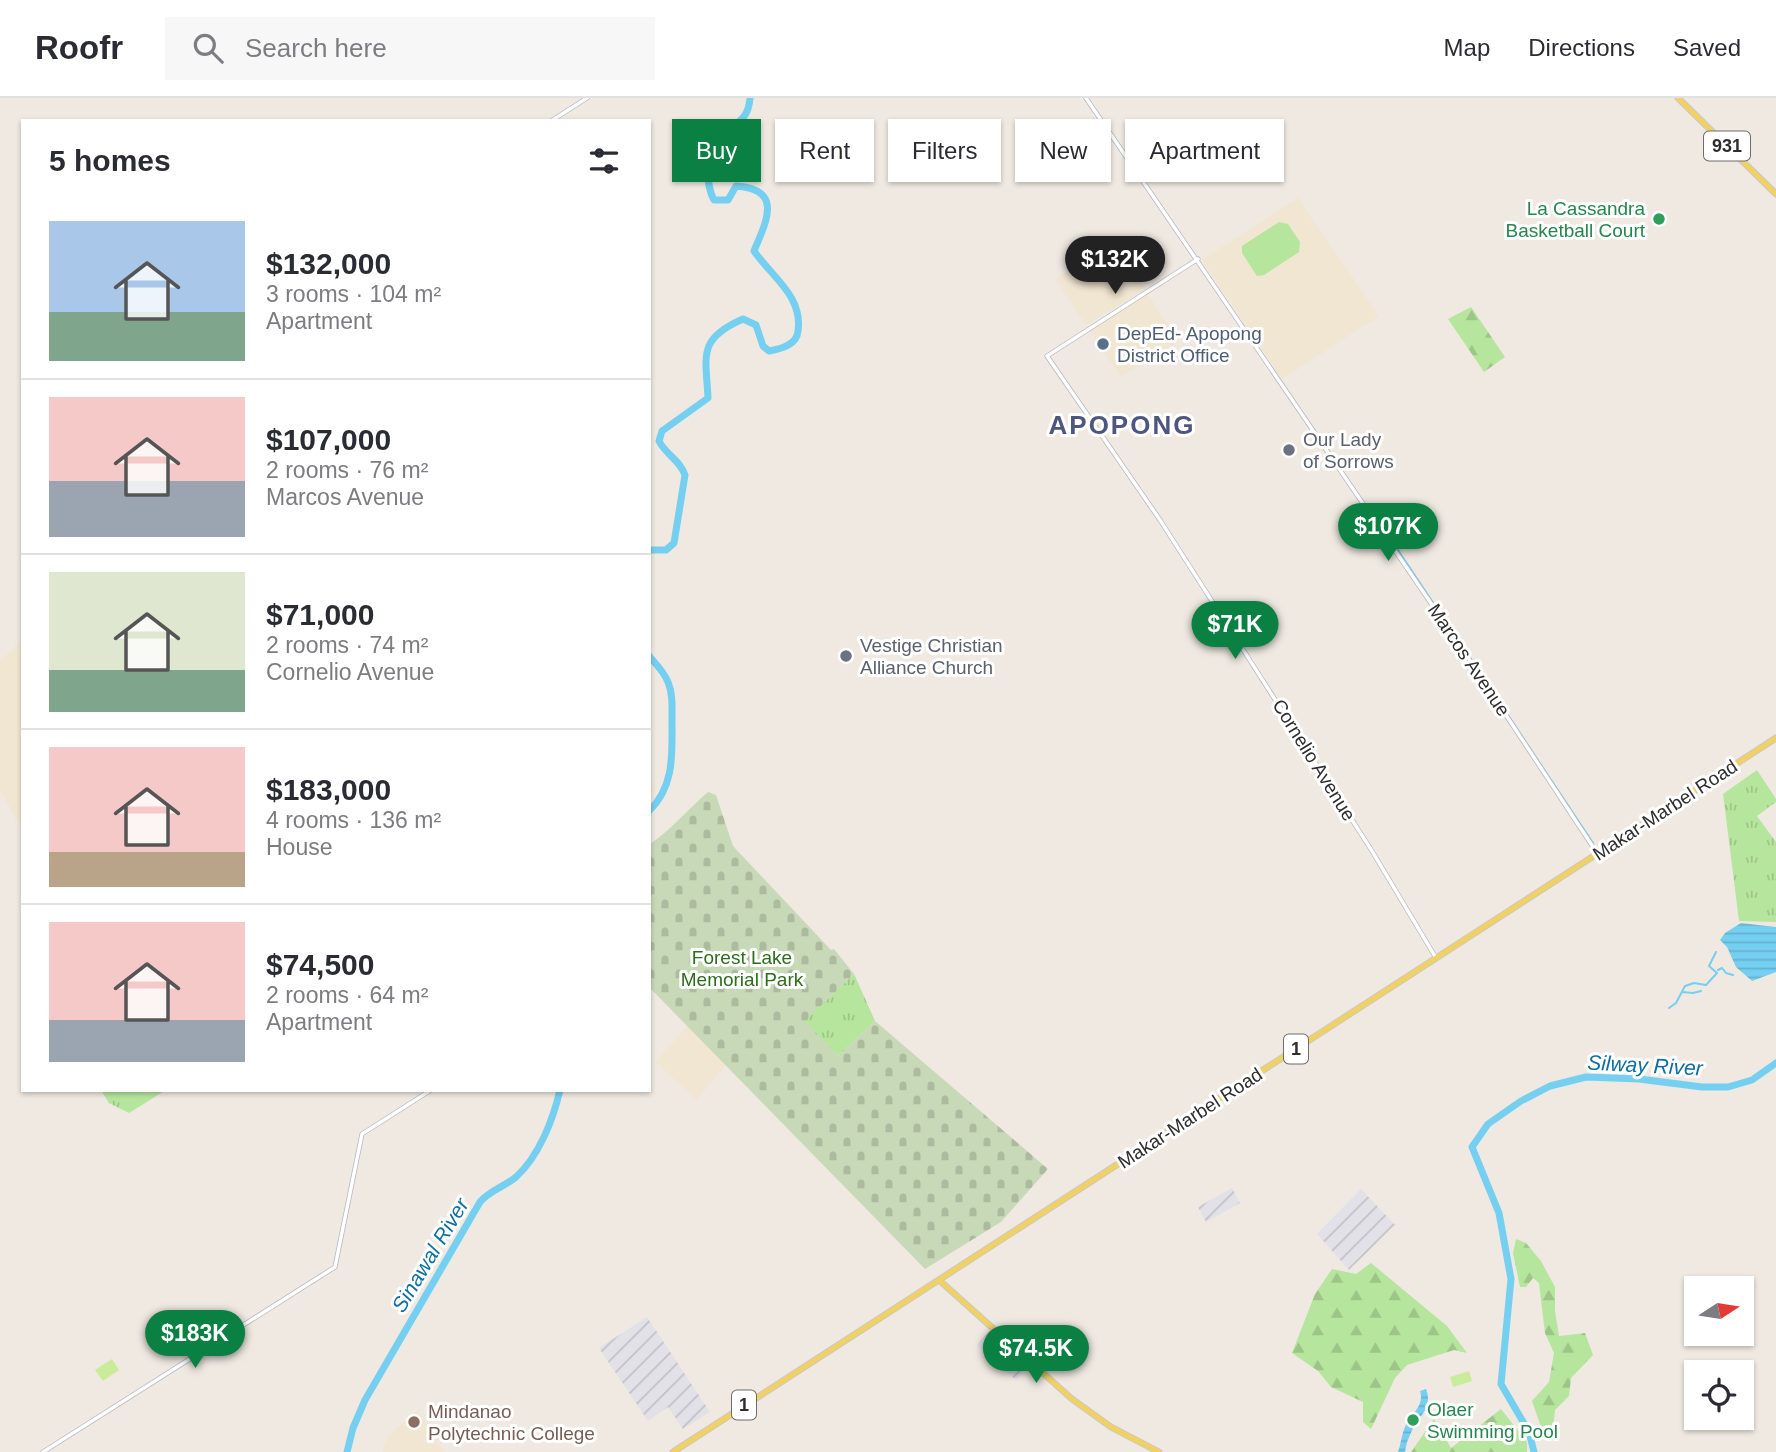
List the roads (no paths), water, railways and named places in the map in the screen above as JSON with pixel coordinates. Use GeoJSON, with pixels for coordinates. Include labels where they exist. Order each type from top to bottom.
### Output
{"type":"FeatureCollection","features":[{"type":"Feature","properties":{"kind":"main road","name":"931"},"geometry":{"type":"LineString","coordinates":[[1678,98],[1776,194]]}},
{"type":"Feature","properties":{"kind":"main road","name":"Makar-Marbel Road"},"geometry":{"type":"LineString","coordinates":[[673,1452],[1776,738]]}},
{"type":"Feature","properties":{"kind":"main road"},"geometry":{"type":"LineString","coordinates":[[939,1280],[1072,1399],[1111,1427],[1158,1452]]}},
{"type":"Feature","properties":{"kind":"street"},"geometry":{"type":"LineString","coordinates":[[554,119],[587,98]]}},
{"type":"Feature","properties":{"kind":"street","name":"Marcos Avenue"},"geometry":{"type":"LineString","coordinates":[[1086,98],[1467,656],[1597,853]]}},
{"type":"Feature","properties":{"kind":"street","name":"Cornelio Avenue"},"geometry":{"type":"LineString","coordinates":[[1198,260],[1047,356],[1152,506],[1373,851],[1436,958]]}},
{"type":"Feature","properties":{"kind":"street"},"geometry":{"type":"LineString","coordinates":[[43,1452],[335,1267],[362,1134],[428,1092]]}},
{"type":"Feature","properties":{"kind":"water"},"geometry":{"type":"Polygon","coordinates":[[[1741,923],[1776,927],[1776,972],[1752,981],[1736,967],[1727,947],[1720,940],[1725,933],[1741,923]]]}},
{"type":"Feature","properties":{"kind":"water","name":"Olaer Swimming Pool"},"geometry":{"type":"Polygon","coordinates":[[[1426,1389],[1428,1402],[1425,1411],[1416,1421],[1405,1452],[1398,1452],[1408,1421],[1421,1401],[1420,1391],[1426,1389]]]}},
{"type":"Feature","properties":{"kind":"waterway","name":"Sinawal River"},"geometry":{"type":"LineString","coordinates":[[651,550],[666,550],[674,543],[685,475],[680,465],[659,441],[662,431],[708,398],[706,360],[711,342],[728,326],[743,319],[756,325],[763,346],[769,351],[788,345],[797,336],[798,319],[791,297],[754,251],[766,218],[766,200],[761,193],[751,188],[736,186],[728,200],[714,200],[709,185],[707,164],[713,136],[717,130],[741,120],[750,98]]}},
{"type":"Feature","properties":{"kind":"waterway"},"geometry":{"type":"LineString","coordinates":[[1398,550],[1593,843]]}},
{"type":"Feature","properties":{"kind":"waterway","name":"Sinawal River"},"geometry":{"type":"LineString","coordinates":[[651,658],[668,682],[672,710],[672,757],[668,780],[664,791],[651,808]]}},
{"type":"Feature","properties":{"kind":"waterway"},"geometry":{"type":"LineString","coordinates":[[1669,1008],[1676,1003],[1685,986],[1694,983],[1706,985],[1717,973],[1709,966],[1716,952]]}},
{"type":"Feature","properties":{"kind":"waterway"},"geometry":{"type":"LineString","coordinates":[[1718,970],[1722,968],[1733,975]]}},
{"type":"Feature","properties":{"kind":"waterway"},"geometry":{"type":"LineString","coordinates":[[1682,992],[1701,991]]}},
{"type":"Feature","properties":{"kind":"waterway","name":"Silway River"},"geometry":{"type":"LineString","coordinates":[[1534,1452],[1529,1432],[1501,1384],[1511,1279],[1499,1213],[1472,1147],[1488,1124],[1521,1101],[1550,1086],[1586,1077],[1728,1087],[1752,1080],[1776,1063]]}},
{"type":"Feature","properties":{"kind":"waterway","name":"Sinawal River"},"geometry":{"type":"LineString","coordinates":[[347,1452],[353,1428],[365,1400],[480,1202],[516,1177],[532,1159],[549,1125],[559,1092]]}},
{"type":"Feature","properties":{"kind":"place","name":"La Cassandra Basketball Court"},"geometry":{"type":"Point","coordinates":[1659,219]}},
{"type":"Feature","properties":{"kind":"place","name":"DepEd- Apopong District Office"},"geometry":{"type":"Point","coordinates":[1103,344]}},
{"type":"Feature","properties":{"kind":"place","name":"Our Lady of Sorrows"},"geometry":{"type":"Point","coordinates":[1289,450]}},
{"type":"Feature","properties":{"kind":"place","name":"Vestige Christian Alliance Church"},"geometry":{"type":"Point","coordinates":[846,656]}},
{"type":"Feature","properties":{"kind":"place","name":"Olaer Swimming Pool"},"geometry":{"type":"Point","coordinates":[1413,1420]}},
{"type":"Feature","properties":{"kind":"place","name":"Mindanao Polytechnic College"},"geometry":{"type":"Point","coordinates":[414,1422]}},
{"type":"Feature","properties":{"kind":"district","name":"APOPONG"},"geometry":{"type":"Point","coordinates":[1122,425]}},
{"type":"Feature","properties":{"kind":"park label","name":"Forest Lake Memorial Park"},"geometry":{"type":"Point","coordinates":[742,968]}}]}
